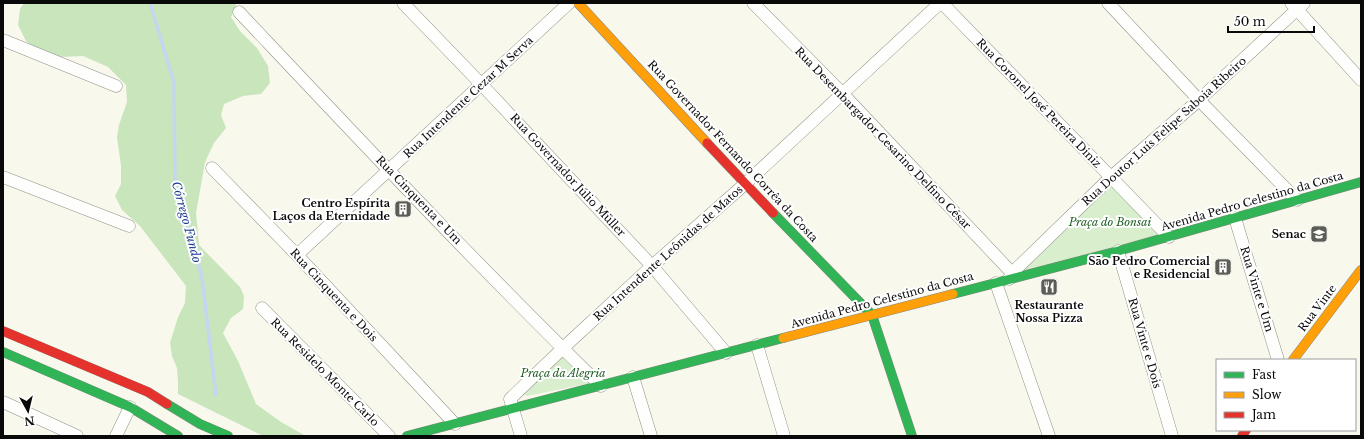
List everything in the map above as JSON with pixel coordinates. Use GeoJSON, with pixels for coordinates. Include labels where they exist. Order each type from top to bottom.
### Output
{"type":"FeatureCollection","features":[{"type":"Feature","properties":{"kind":"street","name":"Rua Governador Júlio Müller"},"geometry":{"type":"LineString","coordinates":[[403,3],[652,266],[726,353]]}},
{"type":"Feature","properties":{"kind":"street","name":"Rua Intendente Cezar M Serva"},"geometry":{"type":"LineString","coordinates":[[297,255],[569,3]]}},
{"type":"Feature","properties":{"kind":"street","name":"Rua Governador Fernando Corrêa da Costa"},"geometry":{"type":"LineString","coordinates":[[578,3],[745,184],[872,315]]}},
{"type":"Feature","properties":{"kind":"street","name":"Rua Desembargador Cesarino Delfino César"},"geometry":{"type":"LineString","coordinates":[[753,3],[843,94],[1011,276]]}},
{"type":"Feature","properties":{"kind":"street","name":"Rua Intendente Leônidas de Matos"},"geometry":{"type":"LineString","coordinates":[[513,408],[510,399],[562,348],[745,184],[941,3]]}},
{"type":"Feature","properties":{"kind":"street","name":"Rua Coronel José Pereira Diniz"},"geometry":{"type":"LineString","coordinates":[[941,3],[1169,237]]}},
{"type":"Feature","properties":{"kind":"street"},"geometry":{"type":"LineString","coordinates":[[1108,3],[1199,100],[1297,200]]}},
{"type":"Feature","properties":{"kind":"street","name":"Rua Doutor Luís Felipe Saboia Ribeiro"},"geometry":{"type":"LineString","coordinates":[[1011,276],[1111,177],[1199,100],[1297,5]]}},
{"type":"Feature","properties":{"kind":"street"},"geometry":{"type":"LineString","coordinates":[[1297,5],[1361,80]]}},
{"type":"Feature","properties":{"kind":"street","name":"Rua Cinquenta e Um"},"geometry":{"type":"LineString","coordinates":[[239,12],[389,170],[562,348],[601,386]]}},
{"type":"Feature","properties":{"kind":"street"},"geometry":{"type":"LineString","coordinates":[[3,40],[116,86]]}},
{"type":"Feature","properties":{"kind":"street","name":"Rua Cinquenta e Dois"},"geometry":{"type":"LineString","coordinates":[[212,168],[297,255],[455,424]]}},
{"type":"Feature","properties":{"kind":"street"},"geometry":{"type":"LineString","coordinates":[[3,177],[129,226]]}},
{"type":"Feature","properties":{"kind":"street","name":"Avenida Pedro Celestino da Costa"},"geometry":{"type":"LineString","coordinates":[[407,436],[996,283],[1011,276],[1118,251],[1361,182]]}},
{"type":"Feature","properties":{"kind":"street","name":"Rua Vinte e Um"},"geometry":{"type":"LineString","coordinates":[[1235,218],[1278,359]]}},
{"type":"Feature","properties":{"kind":"street","name":"Rua Vinte e Dois"},"geometry":{"type":"LineString","coordinates":[[1118,251],[1172,436]]}},
{"type":"Feature","properties":{"kind":"street","name":"Rua Vinte"},"geometry":{"type":"LineString","coordinates":[[1294,359],[1361,270]]}},
{"type":"Feature","properties":{"kind":"street"},"geometry":{"type":"LineString","coordinates":[[996,283],[1049,436]]}},
{"type":"Feature","properties":{"kind":"street","name":"Rua Residelo Monte Carlo"},"geometry":{"type":"LineString","coordinates":[[262,308],[389,436]]}},
{"type":"Feature","properties":{"kind":"street"},"geometry":{"type":"LineString","coordinates":[[872,315],[912,436]]}},
{"type":"Feature","properties":{"kind":"street"},"geometry":{"type":"LineString","coordinates":[[3,331],[148,392],[200,424],[228,436]]}},
{"type":"Feature","properties":{"kind":"street"},"geometry":{"type":"LineString","coordinates":[[757,345],[784,436]]}},
{"type":"Feature","properties":{"kind":"street"},"geometry":{"type":"LineString","coordinates":[[3,352],[130,407],[178,436]]}},
{"type":"Feature","properties":{"kind":"street"},"geometry":{"type":"LineString","coordinates":[[633,377],[651,436]]}},
{"type":"Feature","properties":{"kind":"street"},"geometry":{"type":"LineString","coordinates":[[3,402],[78,436]]}},
{"type":"Feature","properties":{"kind":"street"},"geometry":{"type":"LineString","coordinates":[[116,436],[130,407]]}},
{"type":"Feature","properties":{"kind":"street"},"geometry":{"type":"LineString","coordinates":[[513,408],[521,436]]}},
{"type":"Feature","properties":{"kind":"green space"},"geometry":{"type":"Polygon","coordinates":[[[24,3],[235,3],[236,5],[231,17],[240,31],[257,48],[268,66],[270,83],[261,94],[243,96],[224,104],[221,115],[226,128],[214,143],[205,162],[196,213],[199,245],[240,287],[244,296],[243,309],[231,318],[223,333],[238,361],[256,404],[281,422],[306,436],[263,436],[178,394],[177,368],[172,356],[170,343],[178,317],[185,303],[186,286],[140,226],[122,210],[115,196],[121,184],[121,166],[117,137],[119,125],[127,102],[126,85],[108,67],[83,56],[61,57],[38,51],[26,41],[18,25],[20,9],[24,3]]]}},
{"type":"Feature","properties":{"kind":"green space","name":"Praça do Bonsai"},"geometry":{"type":"Polygon","coordinates":[[[1110,185],[1160,236],[1013,277],[1110,185]]]}},
{"type":"Feature","properties":{"kind":"green space","name":"Praça da Alegria"},"geometry":{"type":"Polygon","coordinates":[[[562,352],[591,383],[527,396],[522,393],[562,352]]]}},
{"type":"Feature","properties":{"kind":"waterway","name":"Córrego Fundo"},"geometry":{"type":"LineString","coordinates":[[150,3],[174,83],[175,182],[202,278],[216,395]]}},
{"type":"Feature","properties":{"kind":"traffic: fast"},"geometry":{"type":"LineString","coordinates":[[953,294],[1118,251],[1361,182]]}},
{"type":"Feature","properties":{"kind":"traffic: fast"},"geometry":{"type":"LineString","coordinates":[[773,213],[872,315],[912,436]]}},
{"type":"Feature","properties":{"kind":"traffic: fast"},"geometry":{"type":"LineString","coordinates":[[407,436],[783,338]]}},
{"type":"Feature","properties":{"kind":"traffic: fast"},"geometry":{"type":"LineString","coordinates":[[3,352],[130,407],[178,436]]}},
{"type":"Feature","properties":{"kind":"traffic: fast"},"geometry":{"type":"LineString","coordinates":[[167,404],[200,424],[228,436]]}},
{"type":"Feature","properties":{"kind":"traffic: slow"},"geometry":{"type":"LineString","coordinates":[[578,3],[707,143]]}},
{"type":"Feature","properties":{"kind":"traffic: slow"},"geometry":{"type":"LineString","coordinates":[[1294,359],[1361,270]]}},
{"type":"Feature","properties":{"kind":"traffic: slow"},"geometry":{"type":"LineString","coordinates":[[783,338],[953,294]]}},
{"type":"Feature","properties":{"kind":"traffic: jam"},"geometry":{"type":"LineString","coordinates":[[707,143],[773,213]]}},
{"type":"Feature","properties":{"kind":"traffic: jam"},"geometry":{"type":"LineString","coordinates":[[3,331],[148,392],[167,404]]}},
{"type":"Feature","properties":{"kind":"traffic: jam"},"geometry":{"type":"LineString","coordinates":[[1242,436],[1245,431]]}},
{"type":"Feature","properties":{"kind":"place","name":"Centro Espírita Laços da Eternidade"},"geometry":{"type":"Point","coordinates":[403,209]}},
{"type":"Feature","properties":{"kind":"place","name":"Senac"},"geometry":{"type":"Point","coordinates":[1319,234]}},
{"type":"Feature","properties":{"kind":"place","name":"São Pedro Comercial e Residencial"},"geometry":{"type":"Point","coordinates":[1223,267]}},
{"type":"Feature","properties":{"kind":"place","name":"Restaurante Nossa Pizza"},"geometry":{"type":"Point","coordinates":[1049,287]}}]}
